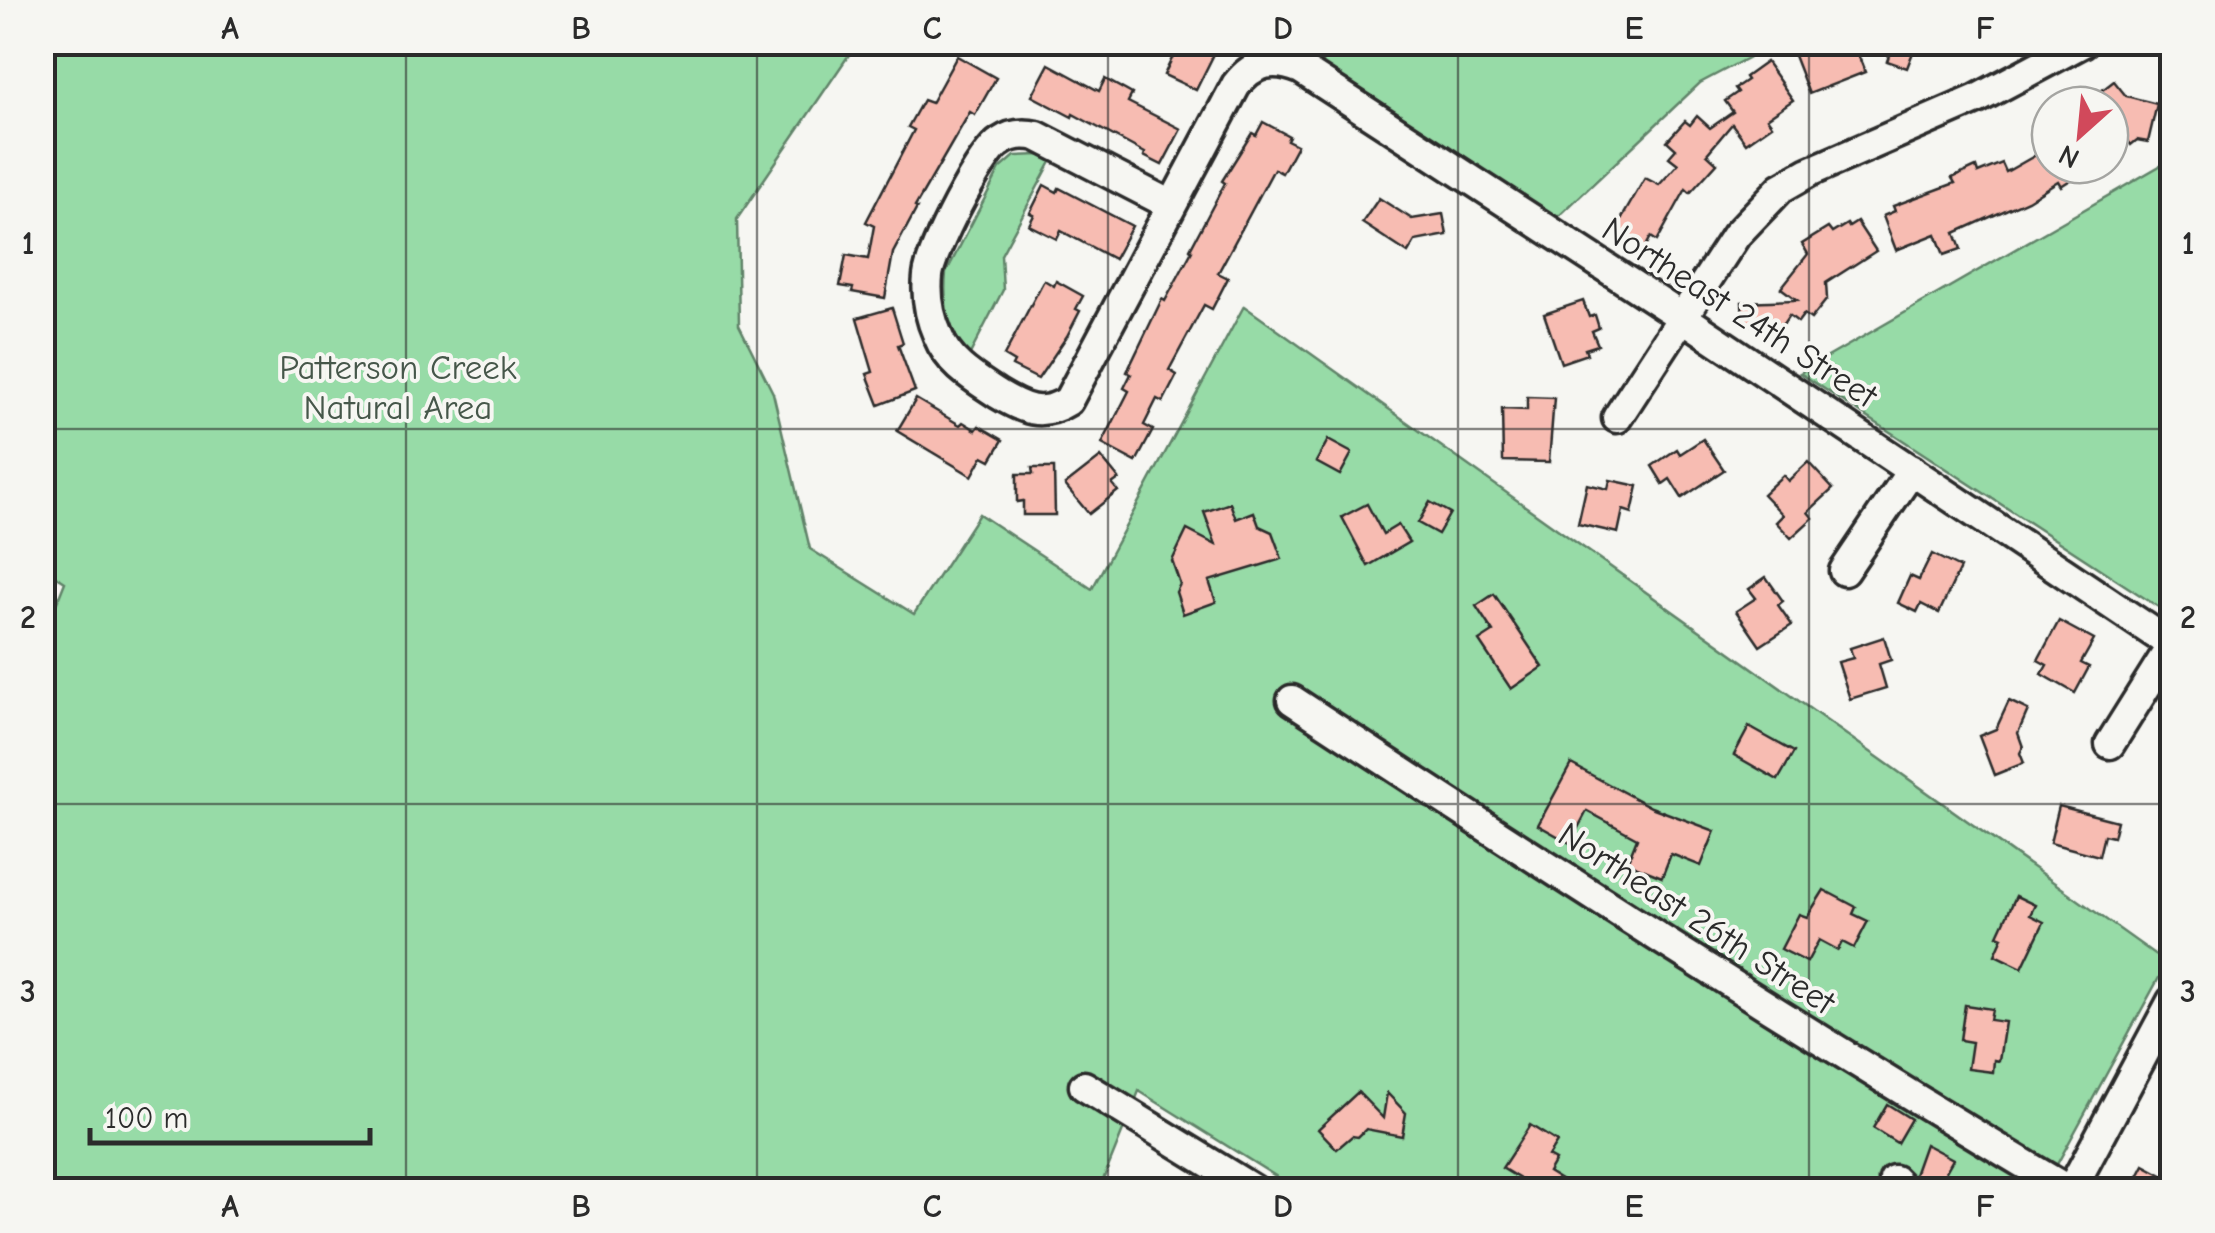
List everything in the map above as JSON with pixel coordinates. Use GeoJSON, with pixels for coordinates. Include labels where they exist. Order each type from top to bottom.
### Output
{"type":"FeatureCollection","features":[{"type":"Feature","properties":{"kind":"street"},"geometry":{"type":"LineString","coordinates":[[1617,418],[1736,235],[1781,188],[1977,99],[2084,42]]}},
{"type":"Feature","properties":{"kind":"street","name":"Northeast 24th Street"},"geometry":{"type":"LineString","coordinates":[[1171,205],[1246,71],[1272,62],[1302,69],[2172,645]]}},
{"type":"Feature","properties":{"kind":"street"},"geometry":{"type":"LineString","coordinates":[[1014,136],[1037,136],[1171,205],[1068,402],[1044,412],[1020,407],[969,376],[938,339],[928,298],[932,258],[981,163],[1000,142],[1014,136]]}},
{"type":"Feature","properties":{"kind":"street"},"geometry":{"type":"LineString","coordinates":[[1844,570],[1912,470]]}},
{"type":"Feature","properties":{"kind":"street"},"geometry":{"type":"LineString","coordinates":[[2110,744],[2172,645]]}},
{"type":"Feature","properties":{"kind":"street","name":"Northeast 26th Street"},"geometry":{"type":"LineString","coordinates":[[1292,700],[1670,947],[2069,1190]]}},
{"type":"Feature","properties":{"kind":"street"},"geometry":{"type":"LineString","coordinates":[[2069,1190],[2172,1001]]}},
{"type":"Feature","properties":{"kind":"street"},"geometry":{"type":"LineString","coordinates":[[1084,1086],[1254,1190]]}},
{"type":"Feature","properties":{"kind":"green space","name":"Patterson Creek Natural Area"},"geometry":{"type":"Polygon","coordinates":[[[43,43],[857,43],[737,219],[739,325],[773,393],[810,549],[914,614],[979,514],[1092,589],[1244,306],[2167,963],[2043,1190],[1298,1190],[1139,1091],[1099,1190],[43,1190],[42,640],[65,582],[42,567],[43,43]]]}},
{"type":"Feature","properties":{"kind":"green space"},"geometry":{"type":"Polygon","coordinates":[[[1278,43],[1776,43],[1700,83],[1557,218],[1278,43]]]}},
{"type":"Feature","properties":{"kind":"green space"},"geometry":{"type":"Polygon","coordinates":[[[1039,155],[1052,160],[1001,255],[1003,290],[969,356],[948,317],[946,273],[1000,169],[1015,156],[1039,155]]]}},
{"type":"Feature","properties":{"kind":"green space"},"geometry":{"type":"Polygon","coordinates":[[[2172,159],[2172,616],[1800,373],[2172,159]]]}},
{"type":"Feature","properties":{"kind":"building"},"geometry":{"type":"Polygon","coordinates":[[[1180,42],[1201,42],[1216,50],[1196,90],[1164,75],[1180,42]]]}},
{"type":"Feature","properties":{"kind":"building"},"geometry":{"type":"Polygon","coordinates":[[[1820,42],[1853,42],[1865,72],[1809,94],[1793,53],[1820,42]]]}},
{"type":"Feature","properties":{"kind":"building"},"geometry":{"type":"Polygon","coordinates":[[[1894,42],[1917,42],[1907,68],[1887,61],[1894,42]]]}},
{"type":"Feature","properties":{"kind":"building"},"geometry":{"type":"Polygon","coordinates":[[[957,56],[996,78],[975,115],[970,112],[915,207],[893,253],[885,298],[852,292],[853,288],[840,286],[846,255],[868,259],[874,226],[866,222],[914,130],[908,127],[923,100],[931,103],[957,56]]]}},
{"type":"Feature","properties":{"kind":"building"},"geometry":{"type":"Polygon","coordinates":[[[1766,62],[1793,100],[1767,118],[1772,125],[1746,143],[1732,124],[1707,154],[1717,163],[1690,193],[1686,189],[1657,241],[1651,237],[1645,248],[1615,230],[1645,178],[1659,185],[1678,164],[1669,157],[1676,149],[1667,141],[1685,121],[1690,125],[1697,116],[1710,128],[1733,112],[1725,101],[1738,92],[1735,88],[1747,80],[1745,77],[1766,62]]]}},
{"type":"Feature","properties":{"kind":"building"},"geometry":{"type":"Polygon","coordinates":[[[1049,64],[1099,91],[1105,79],[1132,94],[1128,102],[1181,129],[1162,165],[1073,114],[1072,117],[1032,96],[1049,64]]]}},
{"type":"Feature","properties":{"kind":"building"},"geometry":{"type":"Polygon","coordinates":[[[2130,97],[2157,104],[2148,142],[2137,140],[2131,145],[2130,97]]]}},
{"type":"Feature","properties":{"kind":"building"},"geometry":{"type":"Polygon","coordinates":[[[1263,122],[1297,145],[1282,173],[1274,169],[1218,273],[1228,278],[1212,309],[1204,305],[1169,370],[1177,375],[1163,402],[1157,399],[1144,425],[1153,430],[1136,462],[1102,444],[1129,391],[1124,388],[1131,374],[1127,372],[1162,299],[1165,301],[1192,251],[1225,183],[1222,181],[1263,122]]]}},
{"type":"Feature","properties":{"kind":"building"},"geometry":{"type":"Polygon","coordinates":[[[2030,158],[2030,185],[2052,185],[1955,233],[1961,249],[1944,255],[1936,234],[1896,250],[1883,216],[1895,211],[1893,206],[1955,183],[1952,178],[1976,167],[1978,173],[2002,163],[2006,172],[2030,158]]]}},
{"type":"Feature","properties":{"kind":"building"},"geometry":{"type":"Polygon","coordinates":[[[1044,185],[1057,192],[1059,188],[1132,226],[1114,259],[1061,231],[1057,239],[1029,225],[1034,215],[1030,213],[1044,185]]]}},
{"type":"Feature","properties":{"kind":"building"},"geometry":{"type":"Polygon","coordinates":[[[1379,198],[1412,219],[1443,214],[1447,235],[1415,241],[1408,253],[1362,223],[1379,198]]]}},
{"type":"Feature","properties":{"kind":"building"},"geometry":{"type":"Polygon","coordinates":[[[1857,222],[1876,251],[1826,283],[1827,299],[1811,319],[1804,314],[1798,322],[1789,315],[1783,324],[1743,325],[1742,302],[1797,300],[1781,288],[1808,254],[1802,244],[1828,228],[1832,233],[1857,222]]]}},
{"type":"Feature","properties":{"kind":"building"},"geometry":{"type":"Polygon","coordinates":[[[1044,280],[1054,286],[1056,281],[1083,296],[1067,336],[1038,379],[1012,366],[1014,362],[1004,356],[1044,280]]]}},
{"type":"Feature","properties":{"kind":"building"},"geometry":{"type":"Polygon","coordinates":[[[1583,301],[1589,317],[1595,315],[1599,328],[1592,331],[1598,345],[1585,349],[1587,354],[1561,363],[1544,314],[1583,301]]]}},
{"type":"Feature","properties":{"kind":"building"},"geometry":{"type":"Polygon","coordinates":[[[892,308],[903,343],[898,345],[915,391],[879,405],[867,374],[873,372],[857,318],[892,308]]]}},
{"type":"Feature","properties":{"kind":"building"},"geometry":{"type":"Polygon","coordinates":[[[1527,397],[1554,398],[1549,462],[1503,461],[1502,409],[1527,410],[1527,397]]]}},
{"type":"Feature","properties":{"kind":"building"},"geometry":{"type":"Polygon","coordinates":[[[916,399],[960,425],[963,422],[976,430],[979,426],[1003,440],[991,460],[983,456],[972,476],[897,431],[916,399]]]}},
{"type":"Feature","properties":{"kind":"building"},"geometry":{"type":"Polygon","coordinates":[[[1703,439],[1724,470],[1682,498],[1670,479],[1663,484],[1652,466],[1677,449],[1680,454],[1703,439]]]}},
{"type":"Feature","properties":{"kind":"building"},"geometry":{"type":"Polygon","coordinates":[[[1328,440],[1352,453],[1340,475],[1316,462],[1328,440]]]}},
{"type":"Feature","properties":{"kind":"building"},"geometry":{"type":"Polygon","coordinates":[[[1101,457],[1119,479],[1112,484],[1118,491],[1089,514],[1065,485],[1101,457]]]}},
{"type":"Feature","properties":{"kind":"building"},"geometry":{"type":"Polygon","coordinates":[[[1808,462],[1833,489],[1808,512],[1813,518],[1791,538],[1776,522],[1783,515],[1763,494],[1783,475],[1788,481],[1808,462]]]}},
{"type":"Feature","properties":{"kind":"building"},"geometry":{"type":"Polygon","coordinates":[[[1032,468],[1054,468],[1055,515],[1023,515],[1023,501],[1017,502],[1017,474],[1033,474],[1032,468]]]}},
{"type":"Feature","properties":{"kind":"building"},"geometry":{"type":"Polygon","coordinates":[[[1610,480],[1638,486],[1632,513],[1623,510],[1618,533],[1578,524],[1587,484],[1608,489],[1610,480]]]}},
{"type":"Feature","properties":{"kind":"building"},"geometry":{"type":"Polygon","coordinates":[[[1430,502],[1450,513],[1438,534],[1418,523],[1430,502]]]}},
{"type":"Feature","properties":{"kind":"building"},"geometry":{"type":"Polygon","coordinates":[[[1230,503],[1236,519],[1254,512],[1259,526],[1272,532],[1282,559],[1209,581],[1216,602],[1183,614],[1176,592],[1180,584],[1172,561],[1187,530],[1216,545],[1204,512],[1230,503]]]}},
{"type":"Feature","properties":{"kind":"building"},"geometry":{"type":"Polygon","coordinates":[[[1367,504],[1383,534],[1398,525],[1409,542],[1368,566],[1342,517],[1367,504]]]}},
{"type":"Feature","properties":{"kind":"building"},"geometry":{"type":"Polygon","coordinates":[[[1932,554],[1960,568],[1939,613],[1921,604],[1917,612],[1898,603],[1910,576],[1919,580],[1932,554]]]}},
{"type":"Feature","properties":{"kind":"building"},"geometry":{"type":"Polygon","coordinates":[[[1766,577],[1783,601],[1778,605],[1792,625],[1760,646],[1736,611],[1756,598],[1749,589],[1766,577]]]}},
{"type":"Feature","properties":{"kind":"building"},"geometry":{"type":"Polygon","coordinates":[[[1494,594],[1543,667],[1511,689],[1479,641],[1493,632],[1476,606],[1494,594]]]}},
{"type":"Feature","properties":{"kind":"building"},"geometry":{"type":"Polygon","coordinates":[[[2059,621],[2094,640],[2081,663],[2089,667],[2075,693],[2042,674],[2047,665],[2038,660],[2059,621]]]}},
{"type":"Feature","properties":{"kind":"building"},"geometry":{"type":"Polygon","coordinates":[[[1884,637],[1891,660],[1879,664],[1886,688],[1850,699],[1838,662],[1853,658],[1850,648],[1884,637]]]}},
{"type":"Feature","properties":{"kind":"building"},"geometry":{"type":"Polygon","coordinates":[[[2009,701],[2028,710],[2018,733],[2024,763],[1994,775],[1979,736],[1996,729],[2009,701]]]}},
{"type":"Feature","properties":{"kind":"building"},"geometry":{"type":"Polygon","coordinates":[[[1749,727],[1794,752],[1778,780],[1734,755],[1749,727]]]}},
{"type":"Feature","properties":{"kind":"building"},"geometry":{"type":"Polygon","coordinates":[[[1571,764],[1651,807],[1715,831],[1701,866],[1671,854],[1662,877],[1627,863],[1637,838],[1587,811],[1570,843],[1538,825],[1571,764]]]}},
{"type":"Feature","properties":{"kind":"building"},"geometry":{"type":"Polygon","coordinates":[[[2059,806],[2117,821],[2113,837],[2104,835],[2099,856],[2050,843],[2059,806]]]}},
{"type":"Feature","properties":{"kind":"building"},"geometry":{"type":"Polygon","coordinates":[[[1824,890],[1856,907],[1853,914],[1868,921],[1854,948],[1842,942],[1838,950],[1819,940],[1807,962],[1781,949],[1799,914],[1807,917],[1824,890]]]}},
{"type":"Feature","properties":{"kind":"building"},"geometry":{"type":"Polygon","coordinates":[[[2016,896],[2035,905],[2030,915],[2044,922],[2022,968],[1995,955],[2003,937],[1998,935],[2016,896]]]}},
{"type":"Feature","properties":{"kind":"building"},"geometry":{"type":"Polygon","coordinates":[[[1965,1005],[1992,1009],[1990,1020],[2005,1022],[1999,1061],[1994,1060],[1993,1072],[1968,1069],[1972,1042],[1960,1040],[1965,1005]]]}},
{"type":"Feature","properties":{"kind":"building"},"geometry":{"type":"Polygon","coordinates":[[[1358,1092],[1383,1118],[1387,1093],[1406,1113],[1402,1136],[1366,1129],[1337,1149],[1318,1129],[1358,1092]]]}},
{"type":"Feature","properties":{"kind":"building"},"geometry":{"type":"Polygon","coordinates":[[[1887,1104],[1911,1119],[1897,1143],[1873,1128],[1887,1104]]]}},
{"type":"Feature","properties":{"kind":"building"},"geometry":{"type":"Polygon","coordinates":[[[1530,1125],[1557,1142],[1548,1156],[1555,1160],[1548,1172],[1577,1190],[1538,1190],[1502,1168],[1530,1125]]]}},
{"type":"Feature","properties":{"kind":"building"},"geometry":{"type":"Polygon","coordinates":[[[1925,1144],[1953,1159],[1936,1189],[1914,1175],[1925,1144]]]}},
{"type":"Feature","properties":{"kind":"building"},"geometry":{"type":"Polygon","coordinates":[[[2144,1165],[2172,1180],[2172,1190],[2131,1190],[2144,1165]]]}}]}
